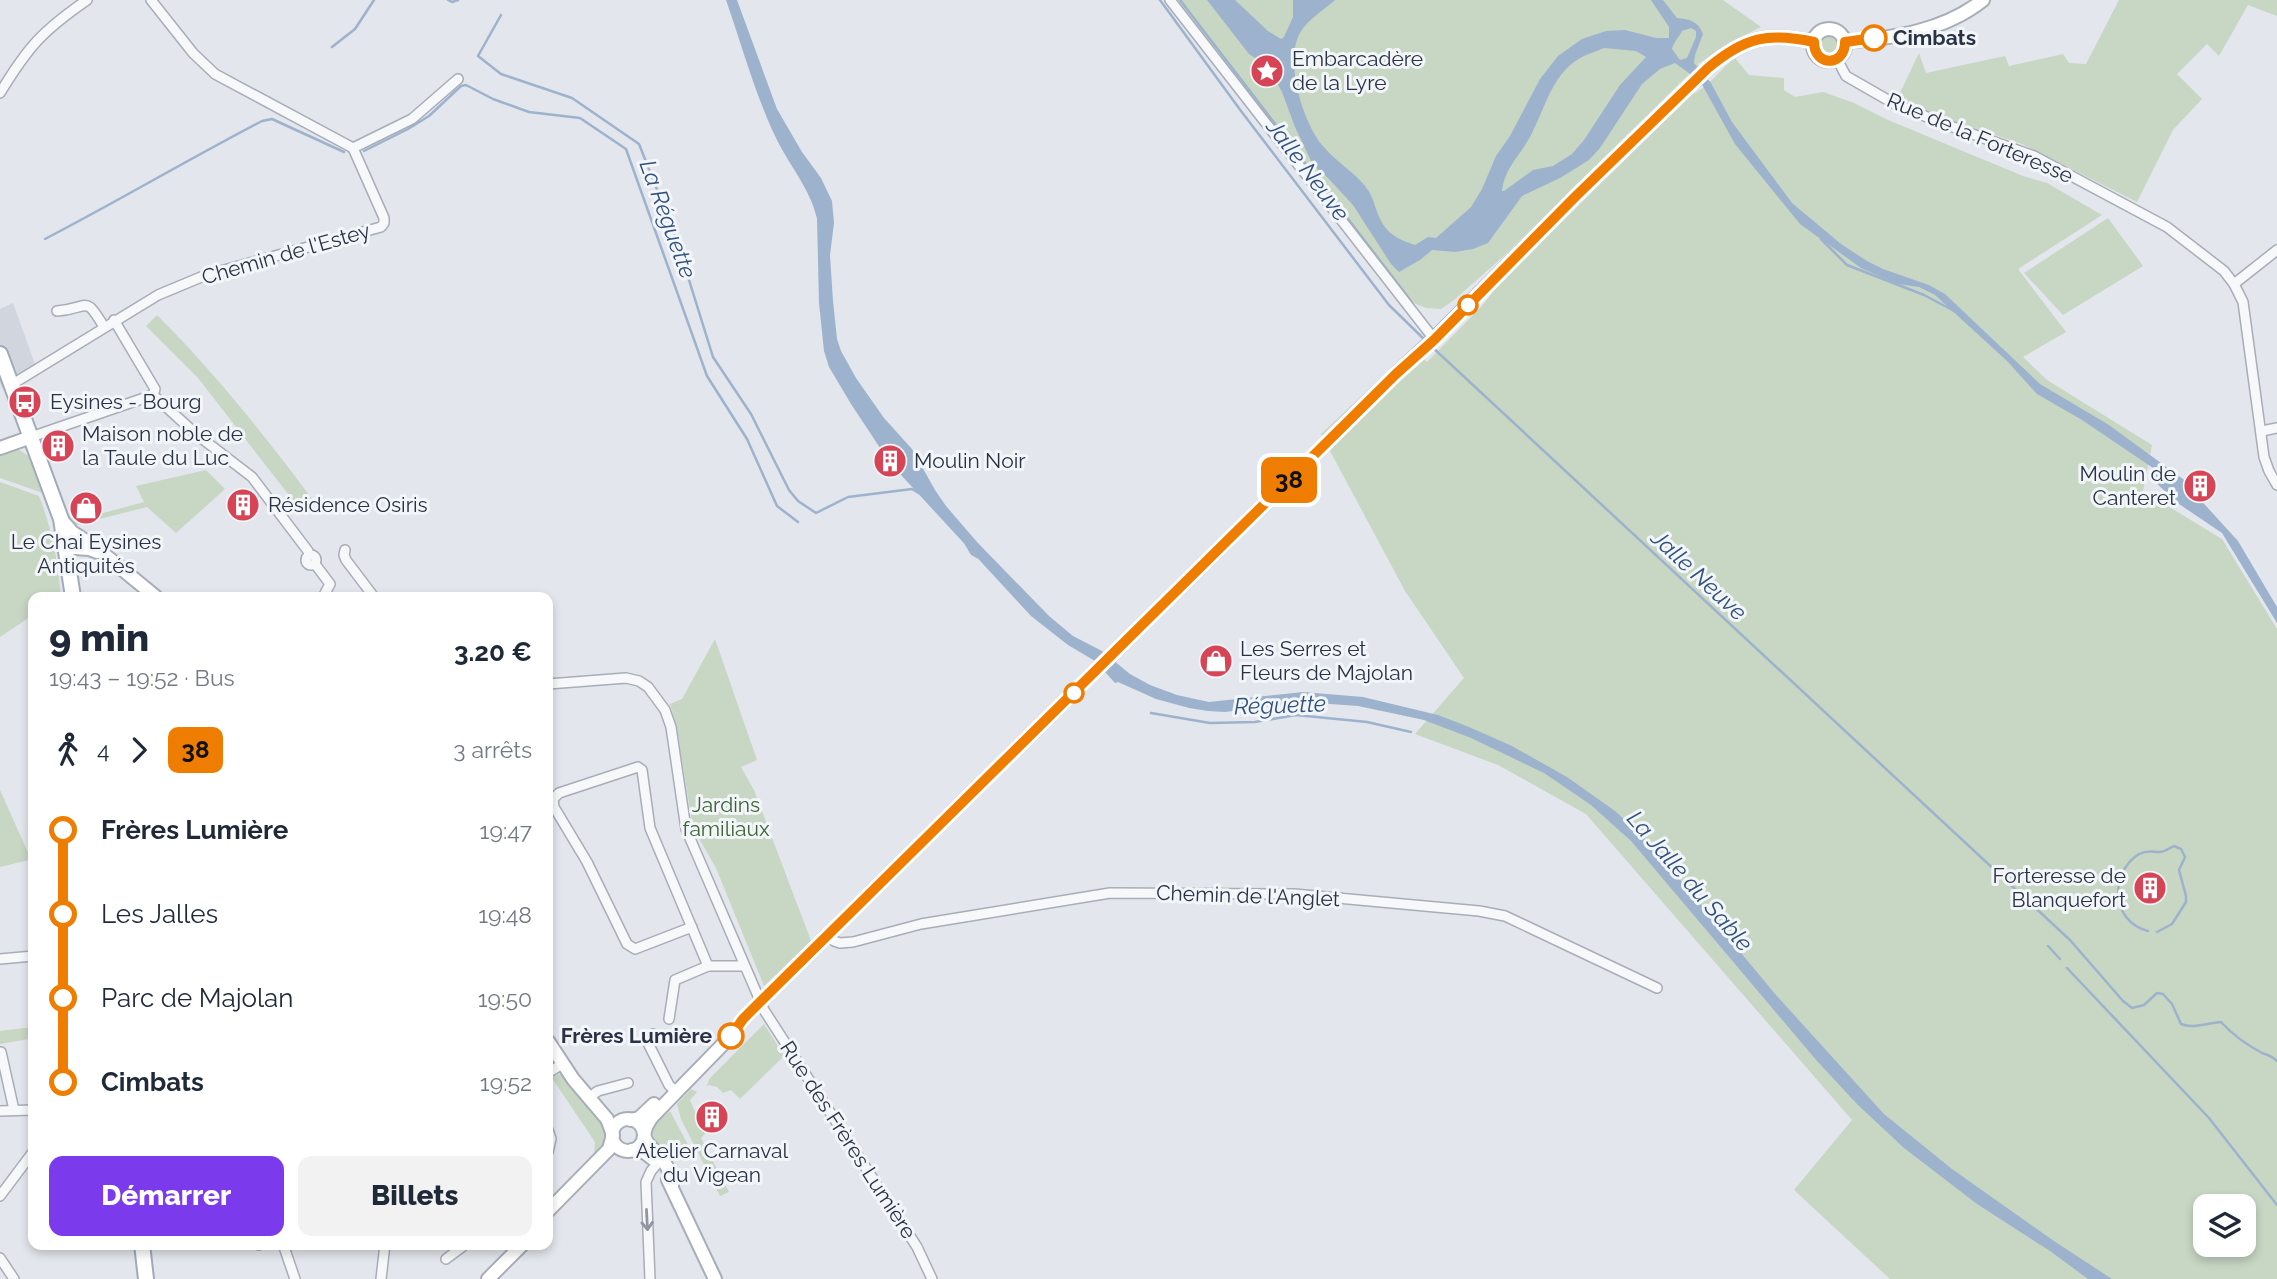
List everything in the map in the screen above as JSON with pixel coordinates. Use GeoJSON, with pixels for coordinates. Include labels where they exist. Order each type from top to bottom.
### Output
{"type":"FeatureCollection","features":[{"type":"Feature","properties":{"kind":"main road"},"geometry":{"type":"LineString","coordinates":[[1845,42],[1939,26],[1972,9],[1983,0]]}},
{"type":"Feature","properties":{"kind":"main road"},"geometry":{"type":"LineString","coordinates":[[1829,29],[1839,33],[1845,42],[1844,51],[1837,59],[1827,61],[1815,52],[1814,42],[1819,33],[1829,29]]}},
{"type":"Feature","properties":{"kind":"main road"},"geometry":{"type":"LineString","coordinates":[[553,1215],[611,1157],[641,1145],[650,1119],[727,1030],[743,1019],[829,935],[1708,68],[1728,53],[1755,39],[1779,35],[1814,42]]}},
{"type":"Feature","properties":{"kind":"main road"},"geometry":{"type":"LineString","coordinates":[[0,354],[61,519],[72,555],[73,592]]}},
{"type":"Feature","properties":{"kind":"main road"},"geometry":{"type":"LineString","coordinates":[[0,448],[31,438]]}},
{"type":"Feature","properties":{"kind":"main road"},"geometry":{"type":"LineString","coordinates":[[61,519],[72,532],[86,540],[150,592]]}},
{"type":"Feature","properties":{"kind":"main road"},"geometry":{"type":"LineString","coordinates":[[72,555],[89,549],[104,555]]}},
{"type":"Feature","properties":{"kind":"main road"},"geometry":{"type":"LineString","coordinates":[[553,1054],[600,1109],[610,1116],[640,1125],[649,1147],[665,1163],[672,1185],[715,1279]]}},
{"type":"Feature","properties":{"kind":"main road"},"geometry":{"type":"LineString","coordinates":[[553,1207],[609,1149],[616,1126],[645,1114],[673,1090]]}},
{"type":"Feature","properties":{"kind":"main road"},"geometry":{"type":"LineString","coordinates":[[600,1109],[609,1122],[616,1145],[644,1152],[657,1164],[672,1185]]}},
{"type":"Feature","properties":{"kind":"main road"},"geometry":{"type":"LineString","coordinates":[[143,1250],[146,1279]]}},
{"type":"Feature","properties":{"kind":"main road"},"geometry":{"type":"LineString","coordinates":[[481,1279],[508,1250]]}},
{"type":"Feature","properties":{"kind":"main road"},"geometry":{"type":"LineString","coordinates":[[488,1279],[517,1250]]}},
{"type":"Feature","properties":{"kind":"street"},"geometry":{"type":"LineString","coordinates":[[0,93],[24,55],[41,35],[57,20],[87,0]]}},
{"type":"Feature","properties":{"kind":"street"},"geometry":{"type":"LineString","coordinates":[[151,0],[193,53],[215,74],[353,148],[412,119],[458,79]]}},
{"type":"Feature","properties":{"kind":"street"},"geometry":{"type":"LineString","coordinates":[[1170,0],[1434,340]]}},
{"type":"Feature","properties":{"kind":"street","name":"Rue de la Forteresse"},"geometry":{"type":"LineString","coordinates":[[1837,59],[1846,76],[1892,103],[2034,156],[2167,227],[2214,262],[2241,296],[2246,314],[2264,457],[2277,485]]}},
{"type":"Feature","properties":{"kind":"street","name":"Chemin de l'Estey"},"geometry":{"type":"LineString","coordinates":[[114,320],[158,295],[206,275],[381,227],[384,218],[353,148]]}},
{"type":"Feature","properties":{"kind":"street"},"geometry":{"type":"LineString","coordinates":[[2234,284],[2277,250]]}},
{"type":"Feature","properties":{"kind":"street"},"geometry":{"type":"LineString","coordinates":[[57,311],[89,304],[104,327]]}},
{"type":"Feature","properties":{"kind":"street"},"geometry":{"type":"LineString","coordinates":[[11,385],[114,320],[155,389],[153,395]]}},
{"type":"Feature","properties":{"kind":"street"},"geometry":{"type":"LineString","coordinates":[[31,438],[153,395]]}},
{"type":"Feature","properties":{"kind":"street"},"geometry":{"type":"LineString","coordinates":[[153,395],[196,434],[252,477],[330,584],[326,592]]}},
{"type":"Feature","properties":{"kind":"street"},"geometry":{"type":"LineString","coordinates":[[2262,431],[2277,428]]}},
{"type":"Feature","properties":{"kind":"street"},"geometry":{"type":"LineString","coordinates":[[345,551],[346,560],[370,592]]}},
{"type":"Feature","properties":{"kind":"street","name":"Rue des Frères Lumière"},"geometry":{"type":"LineString","coordinates":[[553,684],[626,678],[639,681],[648,687],[665,710],[671,727],[686,829],[760,1002],[917,1247],[932,1279]]}},
{"type":"Feature","properties":{"kind":"street"},"geometry":{"type":"LineString","coordinates":[[692,928],[635,949],[627,944],[587,862],[554,807],[553,799],[559,793],[638,767],[642,770],[650,828],[708,966]]}},
{"type":"Feature","properties":{"kind":"street","name":"Chemin de l'Anglet"},"geometry":{"type":"LineString","coordinates":[[829,935],[840,943],[853,942],[921,924],[1110,892],[1294,894],[1479,911],[1505,916],[1657,988]]}},
{"type":"Feature","properties":{"kind":"street"},"geometry":{"type":"LineString","coordinates":[[0,959],[28,956]]}},
{"type":"Feature","properties":{"kind":"street"},"geometry":{"type":"LineString","coordinates":[[669,1019],[675,980],[708,966],[744,966]]}},
{"type":"Feature","properties":{"kind":"street"},"geometry":{"type":"LineString","coordinates":[[653,1034],[648,1043],[673,1090]]}},
{"type":"Feature","properties":{"kind":"street"},"geometry":{"type":"LineString","coordinates":[[1,1052],[14,1110]]}},
{"type":"Feature","properties":{"kind":"street"},"geometry":{"type":"LineString","coordinates":[[588,1098],[598,1091],[628,1083]]}},
{"type":"Feature","properties":{"kind":"street"},"geometry":{"type":"LineString","coordinates":[[0,1111],[28,1110]]}},
{"type":"Feature","properties":{"kind":"street"},"geometry":{"type":"LineString","coordinates":[[0,1196],[28,1159]]}},
{"type":"Feature","properties":{"kind":"street"},"geometry":{"type":"LineString","coordinates":[[650,1279],[646,1182],[657,1164]]}},
{"type":"Feature","properties":{"kind":"street"},"geometry":{"type":"LineString","coordinates":[[285,1250],[295,1279]]}},
{"type":"Feature","properties":{"kind":"street"},"geometry":{"type":"LineString","coordinates":[[381,1279],[384,1250]]}},
{"type":"Feature","properties":{"kind":"street"},"geometry":{"type":"LineString","coordinates":[[446,1259],[458,1250]]}},
{"type":"Feature","properties":{"kind":"street"},"geometry":{"type":"LineString","coordinates":[[0,1258],[14,1279]]}},
{"type":"Feature","properties":{"kind":"shaded area"},"geometry":{"type":"Polygon","coordinates":[[[13,303],[35,364],[34,369],[2,388],[0,309],[13,303]]]}},
{"type":"Feature","properties":{"kind":"green space"},"geometry":{"type":"Polygon","coordinates":[[[1174,0],[1723,0],[1761,27],[1729,43],[1698,64],[1699,67],[1691,75],[1689,74],[1505,255],[1441,309],[1426,308],[1406,300],[1174,0]]]}},
{"type":"Feature","properties":{"kind":"green space"},"geometry":{"type":"Polygon","coordinates":[[[2119,0],[2277,0],[2277,16],[2248,5],[2219,56],[2207,44],[2177,74],[2202,99],[2173,130],[2137,202],[2022,144],[1921,110],[1898,97],[1919,53],[1926,73],[2005,56],[2009,66],[2063,54],[2069,63],[2086,64],[2119,0]]]}},
{"type":"Feature","properties":{"kind":"green space"},"geometry":{"type":"Polygon","coordinates":[[[1830,34],[1838,37],[1841,45],[1838,53],[1830,56],[1822,53],[1819,45],[1822,37],[1830,34]]]}},
{"type":"Feature","properties":{"kind":"green space"},"geometry":{"type":"Polygon","coordinates":[[[1735,58],[1749,75],[1784,78],[1784,90],[1795,97],[1823,92],[1854,103],[1888,120],[2023,176],[2047,183],[2102,215],[2018,269],[2066,332],[2023,357],[2047,380],[2152,445],[2143,491],[2222,539],[2277,629],[2277,1279],[1890,1279],[1794,1190],[1852,1120],[1586,814],[1498,765],[1415,734],[1464,678],[1405,591],[1321,434],[1413,348],[1427,362],[1481,307],[1499,284],[1690,96],[1703,88],[1735,58]]]}},
{"type":"Feature","properties":{"kind":"green space"},"geometry":{"type":"Polygon","coordinates":[[[2108,218],[2143,266],[2063,315],[2024,273],[2108,218]]]}},
{"type":"Feature","properties":{"kind":"green space"},"geometry":{"type":"Polygon","coordinates":[[[157,315],[240,406],[315,503],[302,512],[198,378],[146,326],[157,315]]]}},
{"type":"Feature","properties":{"kind":"green space"},"geometry":{"type":"Polygon","coordinates":[[[18,449],[28,456],[43,493],[0,478],[0,451],[18,449]]]}},
{"type":"Feature","properties":{"kind":"green space"},"geometry":{"type":"Polygon","coordinates":[[[206,470],[225,489],[176,533],[147,507],[72,526],[70,522],[144,502],[136,486],[206,470]]]}},
{"type":"Feature","properties":{"kind":"green space"},"geometry":{"type":"Polygon","coordinates":[[[0,482],[39,496],[54,546],[60,592],[28,592],[28,618],[0,637],[0,482]]]}},
{"type":"Feature","properties":{"kind":"green space","name":"Jardins familiaux"},"geometry":{"type":"Polygon","coordinates":[[[715,639],[757,760],[741,767],[754,790],[811,941],[764,986],[716,868],[693,828],[676,723],[670,704],[682,699],[715,639]]]}},
{"type":"Feature","properties":{"kind":"green space"},"geometry":{"type":"Polygon","coordinates":[[[0,790],[28,853],[28,860],[0,867],[0,790]]]}},
{"type":"Feature","properties":{"kind":"green space"},"geometry":{"type":"Polygon","coordinates":[[[764,1024],[784,1056],[740,1099],[731,1090],[723,1093],[717,1087],[706,1087],[710,1078],[764,1024]]]}},
{"type":"Feature","properties":{"kind":"green space"},"geometry":{"type":"Polygon","coordinates":[[[28,1028],[28,1039],[0,1044],[0,1031],[28,1028]]]}},
{"type":"Feature","properties":{"kind":"green space"},"geometry":{"type":"Polygon","coordinates":[[[558,1074],[565,1077],[599,1115],[608,1138],[598,1158],[594,1154],[595,1142],[553,1077],[558,1074]]]}},
{"type":"Feature","properties":{"kind":"green space"},"geometry":{"type":"Polygon","coordinates":[[[691,1089],[697,1092],[690,1100],[696,1114],[710,1128],[701,1138],[729,1192],[720,1196],[681,1119],[677,1104],[691,1089]]]}},
{"type":"Feature","properties":{"kind":"green space"},"geometry":{"type":"Polygon","coordinates":[[[670,1111],[688,1145],[666,1156],[656,1142],[653,1132],[658,1122],[670,1111]]]}},
{"type":"Feature","properties":{"kind":"water"},"geometry":{"type":"Polygon","coordinates":[[[726,0],[737,0],[777,109],[821,178],[832,201],[834,223],[830,255],[837,339],[841,351],[884,418],[912,449],[946,506],[1049,616],[1073,636],[1102,651],[1130,674],[1177,695],[1209,702],[1303,692],[1363,697],[1438,715],[1469,727],[1512,746],[1567,777],[1615,811],[1647,840],[1776,995],[1884,1114],[1952,1169],[2112,1279],[2088,1279],[1977,1204],[1904,1148],[1857,1104],[1817,1061],[1631,841],[1591,805],[1544,773],[1471,738],[1424,720],[1358,706],[1302,702],[1225,712],[1189,708],[1156,699],[1115,683],[1095,661],[1068,645],[1031,616],[890,463],[829,367],[824,351],[819,303],[817,219],[814,208],[768,121],[726,0]]]}},
{"type":"Feature","properties":{"kind":"water"},"geometry":{"type":"Polygon","coordinates":[[[1207,0],[1235,0],[1268,31],[1281,39],[1293,17],[1293,0],[1335,0],[1307,23],[1296,45],[1295,75],[1302,107],[1322,145],[1367,188],[1389,232],[1415,245],[1428,237],[1436,238],[1471,207],[1496,156],[1510,136],[1540,79],[1558,56],[1582,39],[1606,31],[1625,30],[1656,38],[1669,38],[1669,27],[1651,0],[1663,0],[1677,18],[1693,22],[1701,30],[1703,34],[1694,63],[1711,83],[1732,122],[1792,203],[1841,244],[1867,261],[1945,294],[2040,384],[2109,425],[2191,485],[2196,495],[2238,541],[2277,607],[2277,623],[2222,533],[2179,504],[2154,481],[2156,470],[2082,420],[2037,394],[2007,361],[1935,295],[1919,287],[1897,284],[1861,268],[1800,224],[1735,144],[1700,81],[1675,63],[1660,69],[1642,84],[1600,148],[1589,160],[1560,178],[1522,196],[1488,243],[1455,252],[1432,250],[1399,272],[1353,205],[1313,165],[1271,72],[1249,54],[1207,0]],[[1691,28],[1682,31],[1672,49],[1680,60],[1687,58],[1696,37],[1696,31],[1691,28]],[[1604,48],[1573,63],[1558,80],[1528,140],[1514,160],[1502,191],[1533,170],[1553,166],[1572,154],[1620,85],[1646,57],[1636,51],[1604,48]]]}},
{"type":"Feature","properties":{"kind":"waterway"},"geometry":{"type":"LineString","coordinates":[[332,47],[355,29],[374,0]]}},
{"type":"Feature","properties":{"kind":"waterway"},"geometry":{"type":"LineString","coordinates":[[448,0],[458,0]]}},
{"type":"Feature","properties":{"kind":"waterway","name":"Jalle Neuve"},"geometry":{"type":"LineString","coordinates":[[1160,0],[1389,305],[1427,342]]}},
{"type":"Feature","properties":{"kind":"waterway"},"geometry":{"type":"LineString","coordinates":[[1180,0],[1411,301]]}},
{"type":"Feature","properties":{"kind":"waterway"},"geometry":{"type":"LineString","coordinates":[[501,15],[478,56],[501,74],[572,98],[639,144],[675,235],[713,357],[751,414],[789,490],[798,501],[816,513],[848,497],[912,489],[922,495]]}},
{"type":"Feature","properties":{"kind":"waterway","name":"La Réguette"},"geometry":{"type":"LineString","coordinates":[[364,151],[429,116],[461,86],[466,85],[493,99],[529,112],[580,118],[626,149],[707,376],[747,439],[777,506],[798,522]]}},
{"type":"Feature","properties":{"kind":"waterway","name":"La Réguette"},"geometry":{"type":"LineString","coordinates":[[45,239],[262,121],[272,119],[344,152]]}},
{"type":"Feature","properties":{"kind":"waterway"},"geometry":{"type":"LineString","coordinates":[[1821,239],[1847,265],[1924,295],[1958,313]]}},
{"type":"Feature","properties":{"kind":"waterway","name":"Jalle Neuve"},"geometry":{"type":"LineString","coordinates":[[1431,346],[2070,940],[2123,1001],[2132,1008],[2144,1005],[2157,993],[2163,994],[2172,1004],[2181,1024],[2195,1026],[2221,1022],[2245,1043],[2277,1061]]}},
{"type":"Feature","properties":{"kind":"waterway","name":"La Jalle du Sable"},"geometry":{"type":"LineString","coordinates":[[966,544],[977,557]]}},
{"type":"Feature","properties":{"kind":"waterway","name":"Réguette"},"geometry":{"type":"LineString","coordinates":[[1151,713],[1210,723],[1255,722],[1296,715],[1367,722],[1411,732]]}},
{"type":"Feature","properties":{"kind":"waterway"},"geometry":{"type":"LineString","coordinates":[[2148,931],[2127,918],[2118,896],[2119,884],[2129,862],[2139,854],[2162,852],[2174,846],[2181,849],[2185,857],[2179,870],[2186,902],[2172,924],[2157,932]]}},
{"type":"Feature","properties":{"kind":"waterway"},"geometry":{"type":"LineString","coordinates":[[2048,946],[2060,959]]}},
{"type":"Feature","properties":{"kind":"waterway"},"geometry":{"type":"LineString","coordinates":[[2067,968],[2209,1118],[2277,1205]]}},
{"type":"Feature","properties":{"kind":"bus line","name":"38"},"geometry":{"type":"LineString","coordinates":[[731,1036],[760,1002],[1708,68],[1728,53],[1755,39],[1779,35],[1814,42],[1818,56],[1832,61],[1841,56],[1845,42],[1874,38]]}},
{"type":"Feature","properties":{"kind":"place","name":"Cimbats"},"geometry":{"type":"Point","coordinates":[1874,38]}},
{"type":"Feature","properties":{"kind":"place","name":"Embarcadère de la Lyre"},"geometry":{"type":"Point","coordinates":[1267,71]}},
{"type":"Feature","properties":{"kind":"place","name":"Eysines - Bourg"},"geometry":{"type":"Point","coordinates":[25,402]}},
{"type":"Feature","properties":{"kind":"place","name":"Maison noble de la Taule du Luc"},"geometry":{"type":"Point","coordinates":[58,446]}},
{"type":"Feature","properties":{"kind":"place","name":"Moulin Noir"},"geometry":{"type":"Point","coordinates":[890,461]}},
{"type":"Feature","properties":{"kind":"place","name":"Moulin de Canteret"},"geometry":{"type":"Point","coordinates":[2200,486]}},
{"type":"Feature","properties":{"kind":"place","name":"Résidence Osiris"},"geometry":{"type":"Point","coordinates":[243,505]}},
{"type":"Feature","properties":{"kind":"place","name":"Le Chai Eysines Antiquités"},"geometry":{"type":"Point","coordinates":[86,508]}},
{"type":"Feature","properties":{"kind":"place","name":"Les Serres et Fleurs de Majolan"},"geometry":{"type":"Point","coordinates":[1216,661]}},
{"type":"Feature","properties":{"kind":"place","name":"Forteresse de Blanquefort"},"geometry":{"type":"Point","coordinates":[2150,888]}},
{"type":"Feature","properties":{"kind":"place","name":"Frères Lumière"},"geometry":{"type":"Point","coordinates":[731,1036]}},
{"type":"Feature","properties":{"kind":"place","name":"Atelier Carnaval du Vigean"},"geometry":{"type":"Point","coordinates":[712,1117]}}]}
